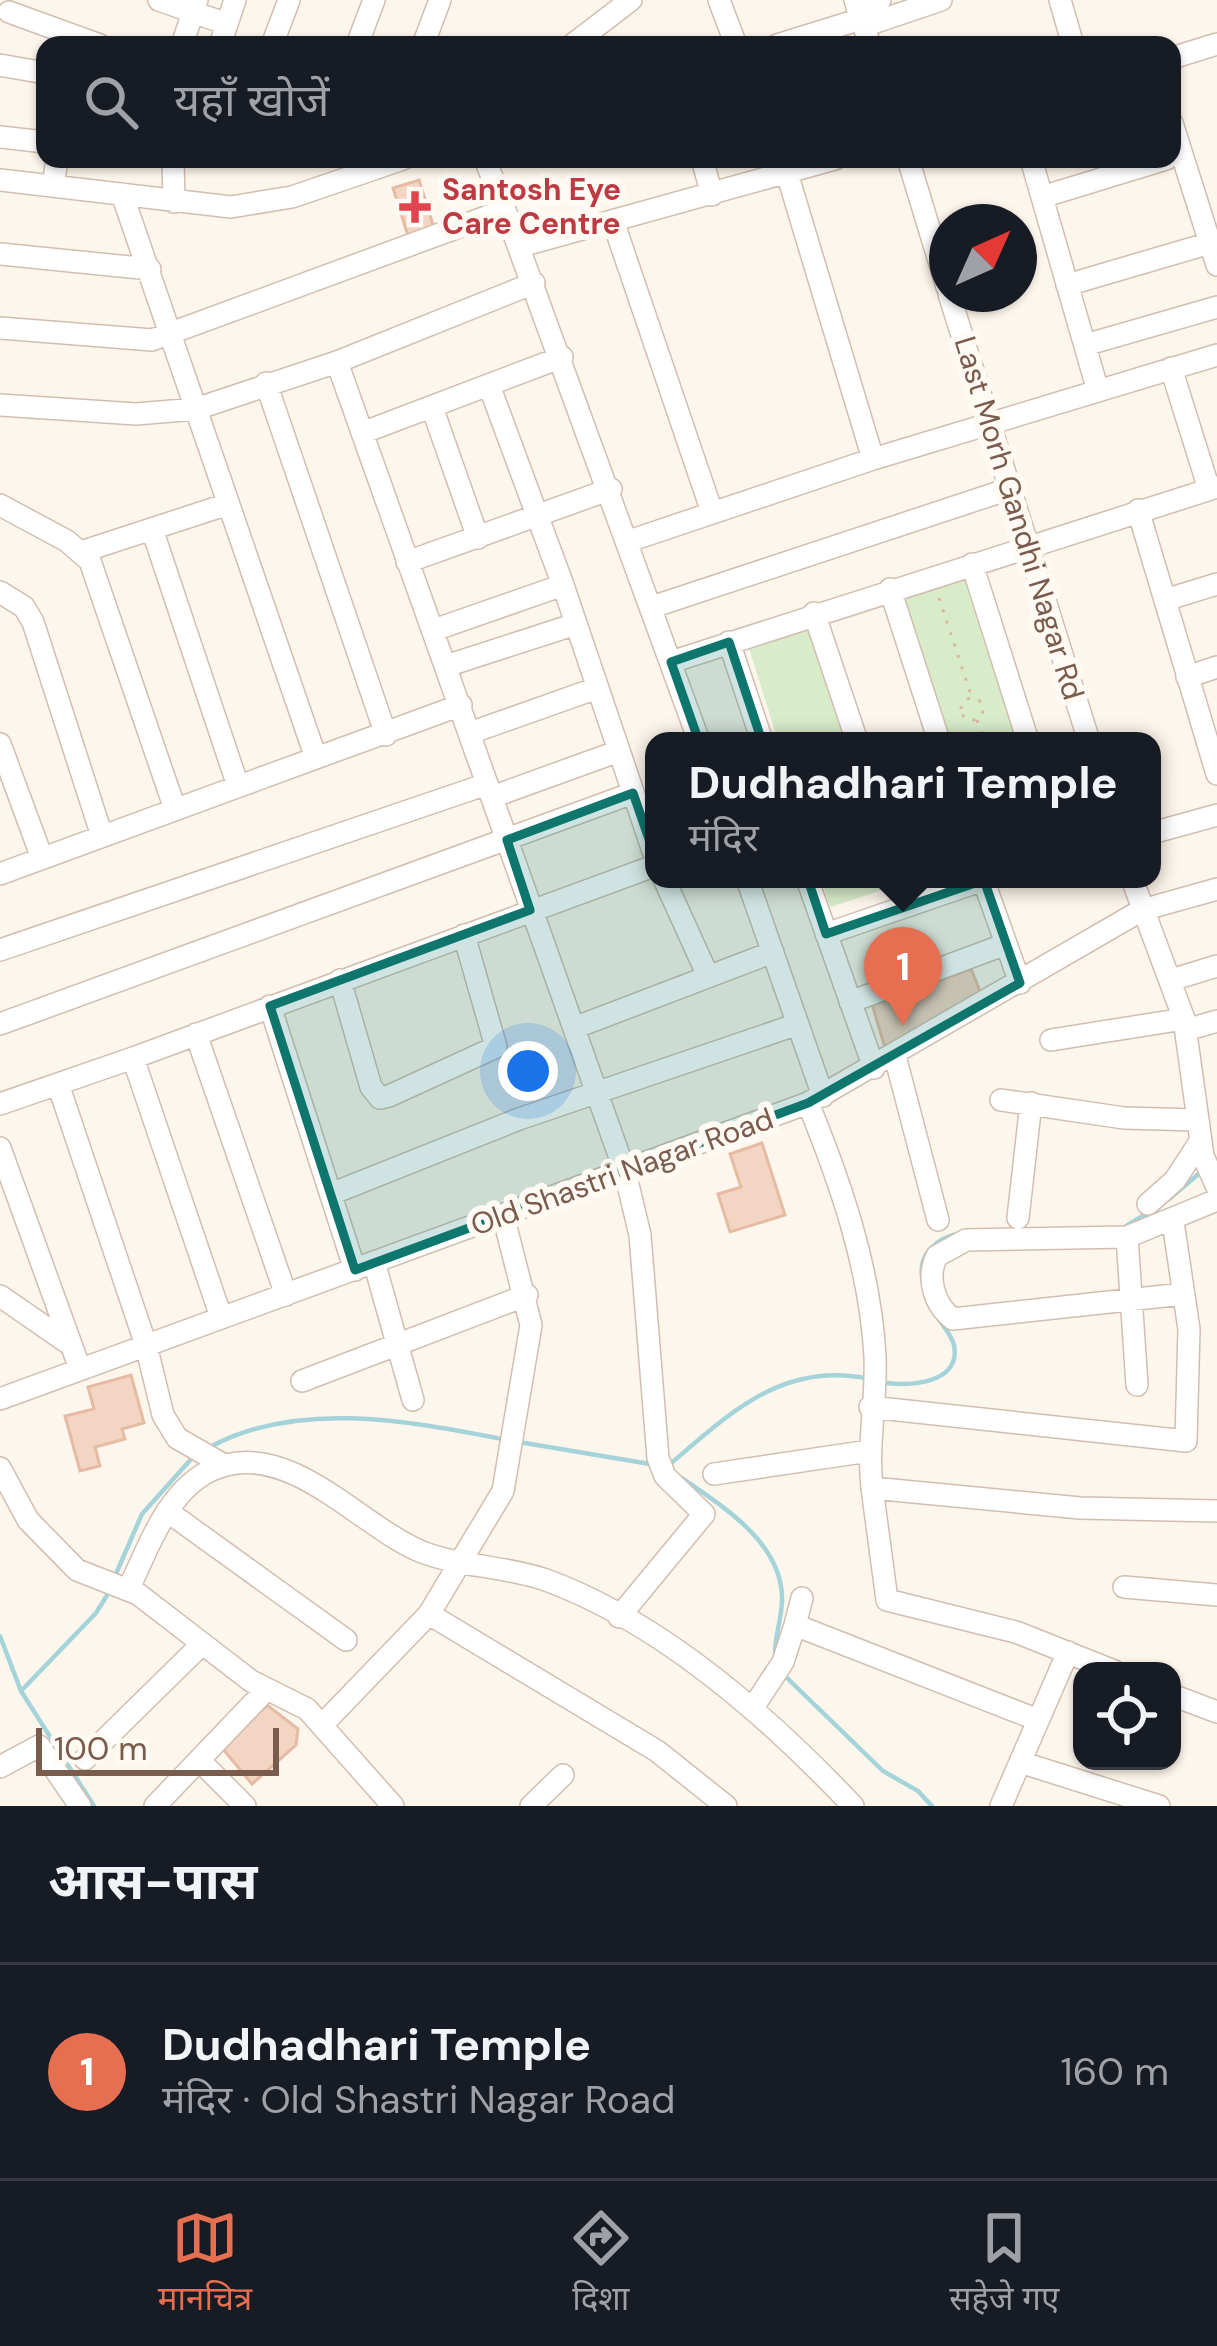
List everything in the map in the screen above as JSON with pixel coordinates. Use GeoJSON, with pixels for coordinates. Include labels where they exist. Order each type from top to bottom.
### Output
{"type":"FeatureCollection","features":[{"type":"Feature","properties":{"kind":"street"},"geometry":{"type":"LineString","coordinates":[[158,0],[195,6],[223,34],[235,0]]}},
{"type":"Feature","properties":{"kind":"street"},"geometry":{"type":"LineString","coordinates":[[275,36],[289,0]]}},
{"type":"Feature","properties":{"kind":"street"},"geometry":{"type":"LineString","coordinates":[[360,36],[374,0]]}},
{"type":"Feature","properties":{"kind":"street"},"geometry":{"type":"LineString","coordinates":[[426,36],[440,0]]}},
{"type":"Feature","properties":{"kind":"street"},"geometry":{"type":"LineString","coordinates":[[588,36],[631,0]]}},
{"type":"Feature","properties":{"kind":"street"},"geometry":{"type":"LineString","coordinates":[[719,0],[733,36]]}},
{"type":"Feature","properties":{"kind":"street"},"geometry":{"type":"LineString","coordinates":[[861,20],[880,0]]}},
{"type":"Feature","properties":{"kind":"street"},"geometry":{"type":"LineString","coordinates":[[807,36],[941,0]]}},
{"type":"Feature","properties":{"kind":"street"},"geometry":{"type":"LineString","coordinates":[[1060,0],[1070,36]]}},
{"type":"Feature","properties":{"kind":"street"},"geometry":{"type":"LineString","coordinates":[[185,36],[195,6]]}},
{"type":"Feature","properties":{"kind":"street"},"geometry":{"type":"LineString","coordinates":[[9,12],[75,36]]}},
{"type":"Feature","properties":{"kind":"street"},"geometry":{"type":"LineString","coordinates":[[1181,55],[1217,44]]}},
{"type":"Feature","properties":{"kind":"street"},"geometry":{"type":"LineString","coordinates":[[0,65],[36,71]]}},
{"type":"Feature","properties":{"kind":"street"},"geometry":{"type":"LineString","coordinates":[[0,136],[36,141]]}},
{"type":"Feature","properties":{"kind":"street"},"geometry":{"type":"LineString","coordinates":[[53,186],[56,168]]}},
{"type":"Feature","properties":{"kind":"street"},"geometry":{"type":"LineString","coordinates":[[173,168],[174,202]]}},
{"type":"Feature","properties":{"kind":"street"},"geometry":{"type":"LineString","coordinates":[[342,180],[354,168]]}},
{"type":"Feature","properties":{"kind":"street"},"geometry":{"type":"LineString","coordinates":[[0,180],[174,202],[263,204],[377,168]]}},
{"type":"Feature","properties":{"kind":"street"},"geometry":{"type":"LineString","coordinates":[[489,168],[611,489],[696,732]]}},
{"type":"Feature","properties":{"kind":"street"},"geometry":{"type":"LineString","coordinates":[[704,168],[712,195]]}},
{"type":"Feature","properties":{"kind":"street"},"geometry":{"type":"LineString","coordinates":[[521,246],[804,168]]}},
{"type":"Feature","properties":{"kind":"street","name":"Last Morh Gandhi Nagar Rd"},"geometry":{"type":"LineString","coordinates":[[911,168],[929,228]]}},
{"type":"Feature","properties":{"kind":"street"},"geometry":{"type":"LineString","coordinates":[[1034,168],[1098,391]]}},
{"type":"Feature","properties":{"kind":"street"},"geometry":{"type":"LineString","coordinates":[[1042,197],[1137,168]]}},
{"type":"Feature","properties":{"kind":"street"},"geometry":{"type":"LineString","coordinates":[[1067,285],[1214,254],[1178,168]]}},
{"type":"Feature","properties":{"kind":"street"},"geometry":{"type":"LineString","coordinates":[[787,173],[873,459]]}},
{"type":"Feature","properties":{"kind":"street"},"geometry":{"type":"LineString","coordinates":[[122,194],[316,758]]}},
{"type":"Feature","properties":{"kind":"street"},"geometry":{"type":"LineString","coordinates":[[0,328],[132,340],[173,335],[505,210]]}},
{"type":"Feature","properties":{"kind":"street"},"geometry":{"type":"LineString","coordinates":[[614,224],[712,512]]}},
{"type":"Feature","properties":{"kind":"street"},"geometry":{"type":"LineString","coordinates":[[0,254],[150,269]]}},
{"type":"Feature","properties":{"kind":"street"},"geometry":{"type":"LineString","coordinates":[[0,405],[136,414],[196,409],[337,362],[534,284]]}},
{"type":"Feature","properties":{"kind":"street"},"geometry":{"type":"LineString","coordinates":[[1084,345],[1217,308]]}},
{"type":"Feature","properties":{"kind":"street","name":"Last Morh Gandhi Nagar Rd"},"geometry":{"type":"LineString","coordinates":[[955,312],[1086,732]]}},
{"type":"Feature","properties":{"kind":"street"},"geometry":{"type":"LineString","coordinates":[[629,541],[873,459],[1217,355]]}},
{"type":"Feature","properties":{"kind":"street"},"geometry":{"type":"LineString","coordinates":[[362,433],[433,410],[562,357]]}},
{"type":"Feature","properties":{"kind":"street"},"geometry":{"type":"LineString","coordinates":[[337,362],[625,1172],[640,1235],[659,1464],[702,1509],[702,1520],[619,1617]]}},
{"type":"Feature","properties":{"kind":"street"},"geometry":{"type":"LineString","coordinates":[[671,662],[1213,488],[1171,368]]}},
{"type":"Feature","properties":{"kind":"street"},"geometry":{"type":"LineString","coordinates":[[266,383],[386,735]]}},
{"type":"Feature","properties":{"kind":"street"},"geometry":{"type":"LineString","coordinates":[[490,388],[645,828]]}},
{"type":"Feature","properties":{"kind":"street"},"geometry":{"type":"LineString","coordinates":[[433,410],[478,538]]}},
{"type":"Feature","properties":{"kind":"street"},"geometry":{"type":"LineString","coordinates":[[407,562],[611,489]]}},
{"type":"Feature","properties":{"kind":"street"},"geometry":{"type":"LineString","coordinates":[[652,607],[1009,489]]}},
{"type":"Feature","properties":{"kind":"street"},"geometry":{"type":"LineString","coordinates":[[81,551],[228,504]]}},
{"type":"Feature","properties":{"kind":"street"},"geometry":{"type":"LineString","coordinates":[[0,505],[81,551],[97,573],[175,809]]}},
{"type":"Feature","properties":{"kind":"street"},"geometry":{"type":"LineString","coordinates":[[1138,510],[1187,677],[1211,733],[1217,774]]}},
{"type":"Feature","properties":{"kind":"street"},"geometry":{"type":"LineString","coordinates":[[152,529],[238,786]]}},
{"type":"Feature","properties":{"kind":"street"},"geometry":{"type":"LineString","coordinates":[[972,564],[1025,732]]}},
{"type":"Feature","properties":{"kind":"street"},"geometry":{"type":"LineString","coordinates":[[1165,600],[1217,584]]}},
{"type":"Feature","properties":{"kind":"street"},"geometry":{"type":"LineString","coordinates":[[434,630],[563,585]]}},
{"type":"Feature","properties":{"kind":"street"},"geometry":{"type":"LineString","coordinates":[[890,590],[936,732]]}},
{"type":"Feature","properties":{"kind":"street"},"geometry":{"type":"LineString","coordinates":[[0,592],[24,607],[33,622],[102,836]]}},
{"type":"Feature","properties":{"kind":"street"},"geometry":{"type":"LineString","coordinates":[[814,613],[853,732]]}},
{"type":"Feature","properties":{"kind":"street"},"geometry":{"type":"LineString","coordinates":[[446,666],[576,624]]}},
{"type":"Feature","properties":{"kind":"street"},"geometry":{"type":"LineString","coordinates":[[729,642],[758,732]]}},
{"type":"Feature","properties":{"kind":"street"},"geometry":{"type":"LineString","coordinates":[[1187,677],[1217,667]]}},
{"type":"Feature","properties":{"kind":"street"},"geometry":{"type":"LineString","coordinates":[[470,734],[597,688]]}},
{"type":"Feature","properties":{"kind":"street"},"geometry":{"type":"LineString","coordinates":[[0,874],[461,705]]}},
{"type":"Feature","properties":{"kind":"street"},"geometry":{"type":"LineString","coordinates":[[0,744],[42,858]]}},
{"type":"Feature","properties":{"kind":"street"},"geometry":{"type":"LineString","coordinates":[[0,950],[619,751]]}},
{"type":"Feature","properties":{"kind":"street"},"geometry":{"type":"LineString","coordinates":[[0,1024],[633,793]]}},
{"type":"Feature","properties":{"kind":"street"},"geometry":{"type":"LineString","coordinates":[[1161,830],[1217,814]]}},
{"type":"Feature","properties":{"kind":"street"},"geometry":{"type":"LineString","coordinates":[[0,1103],[645,869]]}},
{"type":"Feature","properties":{"kind":"street"},"geometry":{"type":"LineString","coordinates":[[668,888],[708,976]]}},
{"type":"Feature","properties":{"kind":"street"},"geometry":{"type":"LineString","coordinates":[[750,888],[798,1024],[850,1215],[875,1371],[869,1451],[887,1600],[962,1616],[1092,1662]]}},
{"type":"Feature","properties":{"kind":"street"},"geometry":{"type":"LineString","coordinates":[[811,888],[874,1068]]}},
{"type":"Feature","properties":{"kind":"street"},"geometry":{"type":"LineString","coordinates":[[905,888],[911,905]]}},
{"type":"Feature","properties":{"kind":"street"},"geometry":{"type":"LineString","coordinates":[[826,934],[959,888]]}},
{"type":"Feature","properties":{"kind":"street"},"geometry":{"type":"LineString","coordinates":[[987,888],[1020,983]]}},
{"type":"Feature","properties":{"kind":"street"},"geometry":{"type":"LineString","coordinates":[[1135,888],[1185,1025],[1201,1139],[1217,1187]]}},
{"type":"Feature","properties":{"kind":"street","name":"Old Shastri Nagar Road"},"geometry":{"type":"LineString","coordinates":[[0,1399],[816,1100],[1142,910],[1217,889]]}},
{"type":"Feature","properties":{"kind":"street"},"geometry":{"type":"LineString","coordinates":[[340,980],[370,1087],[380,1098],[388,1096],[496,1047],[464,934]]}},
{"type":"Feature","properties":{"kind":"street"},"geometry":{"type":"LineString","coordinates":[[850,1002],[1006,944]]}},
{"type":"Feature","properties":{"kind":"street"},"geometry":{"type":"LineString","coordinates":[[574,1028],[773,952]]}},
{"type":"Feature","properties":{"kind":"street"},"geometry":{"type":"LineString","coordinates":[[1171,980],[1217,966]]}},
{"type":"Feature","properties":{"kind":"street"},"geometry":{"type":"LineString","coordinates":[[270,1006],[331,1194],[398,1345],[413,1400]]}},
{"type":"Feature","properties":{"kind":"street"},"geometry":{"type":"LineString","coordinates":[[1051,1040],[1217,1022]]}},
{"type":"Feature","properties":{"kind":"street"},"geometry":{"type":"LineString","coordinates":[[331,1194],[596,1092],[798,1024]]}},
{"type":"Feature","properties":{"kind":"street"},"geometry":{"type":"LineString","coordinates":[[196,1034],[286,1295]]}},
{"type":"Feature","properties":{"kind":"street"},"geometry":{"type":"LineString","coordinates":[[896,1056],[938,1220]]}},
{"type":"Feature","properties":{"kind":"street"},"geometry":{"type":"LineString","coordinates":[[134,1058],[221,1317]]}},
{"type":"Feature","properties":{"kind":"street"},"geometry":{"type":"LineString","coordinates":[[58,1084],[146,1345],[163,1415],[190,1447],[219,1461],[286,1472],[409,1545],[548,1581],[619,1617],[752,1709],[853,1806]]}},
{"type":"Feature","properties":{"kind":"street"},"geometry":{"type":"LineString","coordinates":[[1000,1100],[1124,1118],[1201,1139]]}},
{"type":"Feature","properties":{"kind":"street"},"geometry":{"type":"LineString","coordinates":[[1018,1218],[1031,1102]]}},
{"type":"Feature","properties":{"kind":"street"},"geometry":{"type":"LineString","coordinates":[[1148,1204],[1175,1180],[1201,1139]]}},
{"type":"Feature","properties":{"kind":"street"},"geometry":{"type":"LineString","coordinates":[[0,1148],[80,1369]]}},
{"type":"Feature","properties":{"kind":"street"},"geometry":{"type":"LineString","coordinates":[[1183,1294],[953,1319],[939,1303],[931,1275],[937,1256],[966,1240],[1127,1237],[1173,1222],[1217,1200]]}},
{"type":"Feature","properties":{"kind":"street"},"geometry":{"type":"LineString","coordinates":[[0,1213],[29,1234]]}},
{"type":"Feature","properties":{"kind":"street"},"geometry":{"type":"LineString","coordinates":[[323,1724],[429,1614],[503,1491],[530,1325],[503,1214]]}},
{"type":"Feature","properties":{"kind":"street"},"geometry":{"type":"LineString","coordinates":[[871,1403],[1186,1441],[1190,1349],[1173,1222]]}},
{"type":"Feature","properties":{"kind":"street"},"geometry":{"type":"LineString","coordinates":[[1127,1237],[1137,1385]]}},
{"type":"Feature","properties":{"kind":"street"},"geometry":{"type":"LineString","coordinates":[[302,1382],[526,1295]]}},
{"type":"Feature","properties":{"kind":"street"},"geometry":{"type":"LineString","coordinates":[[0,1297],[71,1345]]}},
{"type":"Feature","properties":{"kind":"street"},"geometry":{"type":"LineString","coordinates":[[714,1474],[869,1451]]}},
{"type":"Feature","properties":{"kind":"street"},"geometry":{"type":"LineString","coordinates":[[116,1587],[167,1511],[219,1461]]}},
{"type":"Feature","properties":{"kind":"street"},"geometry":{"type":"LineString","coordinates":[[0,1468],[41,1537],[77,1570],[116,1587],[266,1691],[298,1703],[323,1724],[393,1806]]}},
{"type":"Feature","properties":{"kind":"street"},"geometry":{"type":"LineString","coordinates":[[872,1488],[1081,1508],[1217,1511]]}},
{"type":"Feature","properties":{"kind":"street"},"geometry":{"type":"LineString","coordinates":[[167,1511],[346,1640]]}},
{"type":"Feature","properties":{"kind":"street"},"geometry":{"type":"LineString","coordinates":[[1124,1587],[1217,1594]]}},
{"type":"Feature","properties":{"kind":"street"},"geometry":{"type":"LineString","coordinates":[[752,1709],[779,1668],[802,1598]]}},
{"type":"Feature","properties":{"kind":"street"},"geometry":{"type":"LineString","coordinates":[[429,1614],[641,1740],[726,1806]]}},
{"type":"Feature","properties":{"kind":"street"},"geometry":{"type":"LineString","coordinates":[[795,1625],[1038,1720]]}},
{"type":"Feature","properties":{"kind":"street"},"geometry":{"type":"LineString","coordinates":[[85,1759],[202,1644]]}},
{"type":"Feature","properties":{"kind":"street"},"geometry":{"type":"LineString","coordinates":[[1000,1806],[1068,1652]]}},
{"type":"Feature","properties":{"kind":"street"},"geometry":{"type":"LineString","coordinates":[[155,1806],[266,1691]]}},
{"type":"Feature","properties":{"kind":"street"},"geometry":{"type":"LineString","coordinates":[[1181,1698],[1217,1712]]}},
{"type":"Feature","properties":{"kind":"street"},"geometry":{"type":"LineString","coordinates":[[0,1767],[39,1746],[80,1806]]}},
{"type":"Feature","properties":{"kind":"street"},"geometry":{"type":"LineString","coordinates":[[199,1760],[245,1806]]}},
{"type":"Feature","properties":{"kind":"street"},"geometry":{"type":"LineString","coordinates":[[1020,1762],[1159,1806]]}},
{"type":"Feature","properties":{"kind":"street"},"geometry":{"type":"LineString","coordinates":[[531,1806],[563,1775]]}},
{"type":"Feature","properties":{"kind":"path"},"geometry":{"type":"LineString","coordinates":[[937,591],[971,698],[982,705],[977,720],[981,732]]}},
{"type":"Feature","properties":{"kind":"path"},"geometry":{"type":"LineString","coordinates":[[971,698],[961,710],[965,718],[977,720]]}},
{"type":"Feature","properties":{"kind":"highlighted area"},"geometry":{"type":"Polygon","coordinates":[[[729,642],[826,934],[984,880],[1020,983],[808,1103],[355,1270],[270,1006],[530,910],[507,840],[633,793],[658,865],[734,841],[671,662],[729,642]]]}},
{"type":"Feature","properties":{"kind":"green space"},"geometry":{"type":"Polygon","coordinates":[[[966,573],[1020,732],[946,732],[899,596],[966,573]]]}},
{"type":"Feature","properties":{"kind":"green space"},"geometry":{"type":"Polygon","coordinates":[[[807,627],[843,732],[775,732],[748,645],[807,627]]]}},
{"type":"Feature","properties":{"kind":"green space"},"geometry":{"type":"Polygon","coordinates":[[[824,888],[889,888],[830,907],[824,888]]]}},
{"type":"Feature","properties":{"kind":"building"},"geometry":{"type":"Polygon","coordinates":[[[419,180],[435,231],[409,239],[393,188],[419,180]]]}},
{"type":"Feature","properties":{"kind":"building"},"geometry":{"type":"Polygon","coordinates":[[[971,969],[982,996],[885,1048],[872,1004],[971,969]]]}},
{"type":"Feature","properties":{"kind":"building"},"geometry":{"type":"Polygon","coordinates":[[[762,1143],[785,1215],[730,1232],[718,1194],[741,1187],[730,1154],[762,1143]]]}},
{"type":"Feature","properties":{"kind":"building"},"geometry":{"type":"Polygon","coordinates":[[[131,1375],[144,1423],[122,1429],[125,1439],[95,1447],[100,1466],[80,1471],[65,1416],[94,1409],[88,1387],[131,1375]]]}},
{"type":"Feature","properties":{"kind":"building"},"geometry":{"type":"Polygon","coordinates":[[[267,1705],[298,1729],[296,1745],[252,1784],[223,1749],[267,1705]]]}},
{"type":"Feature","properties":{"kind":"waterway"},"geometry":{"type":"LineString","coordinates":[[1169,1199],[1201,1172]]}},
{"type":"Feature","properties":{"kind":"waterway"},"geometry":{"type":"LineString","coordinates":[[1123,1228],[1149,1212]]}},
{"type":"Feature","properties":{"kind":"waterway"},"geometry":{"type":"LineString","coordinates":[[923,1282],[923,1264],[930,1249],[962,1233]]}},
{"type":"Feature","properties":{"kind":"waterway"},"geometry":{"type":"LineString","coordinates":[[881,1382],[917,1383],[941,1376],[949,1368],[954,1345],[929,1304]]}},
{"type":"Feature","properties":{"kind":"waterway"},"geometry":{"type":"LineString","coordinates":[[669,1465],[736,1410],[784,1384],[839,1375],[870,1379]]}},
{"type":"Feature","properties":{"kind":"waterway"},"geometry":{"type":"LineString","coordinates":[[208,1448],[278,1423],[315,1419],[391,1421],[502,1439]]}},
{"type":"Feature","properties":{"kind":"waterway"},"geometry":{"type":"LineString","coordinates":[[519,1442],[650,1464]]}},
{"type":"Feature","properties":{"kind":"waterway"},"geometry":{"type":"LineString","coordinates":[[115,1576],[142,1514],[193,1457]]}},
{"type":"Feature","properties":{"kind":"waterway"},"geometry":{"type":"LineString","coordinates":[[682,1478],[747,1527],[772,1559],[782,1597],[776,1661]]}},
{"type":"Feature","properties":{"kind":"waterway"},"geometry":{"type":"LineString","coordinates":[[21,1691],[96,1613],[109,1592]]}},
{"type":"Feature","properties":{"kind":"waterway"},"geometry":{"type":"LineString","coordinates":[[0,1636],[21,1691],[94,1806]]}},
{"type":"Feature","properties":{"kind":"waterway"},"geometry":{"type":"LineString","coordinates":[[785,1676],[883,1771],[918,1791],[932,1806]]}},
{"type":"Feature","properties":{"kind":"place","name":"Santosh Eye Care Centre"},"geometry":{"type":"Point","coordinates":[415,207]}},
{"type":"Feature","properties":{"kind":"place","name":"Dudhadhari Temple"},"geometry":{"type":"Point","coordinates":[903,1026]}}]}
